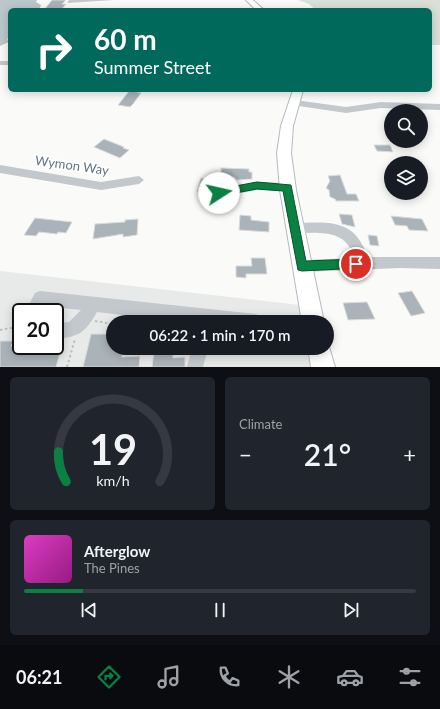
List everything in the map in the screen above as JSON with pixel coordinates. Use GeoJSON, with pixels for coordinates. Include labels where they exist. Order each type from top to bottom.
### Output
{"type":"FeatureCollection","features":[{"type":"Feature","properties":{"kind":"main road"},"geometry":{"type":"LineString","coordinates":[[249,0],[258,8]]}},
{"type":"Feature","properties":{"kind":"main road"},"geometry":{"type":"LineString","coordinates":[[296,97],[284,139],[287,187],[312,315]]}},
{"type":"Feature","properties":{"kind":"main road"},"geometry":{"type":"LineString","coordinates":[[320,355],[322,367]]}},
{"type":"Feature","properties":{"kind":"street"},"geometry":{"type":"LineString","coordinates":[[69,3],[111,0]]}},
{"type":"Feature","properties":{"kind":"street"},"geometry":{"type":"LineString","coordinates":[[1,63],[8,63]]}},
{"type":"Feature","properties":{"kind":"street"},"geometry":{"type":"LineString","coordinates":[[296,97],[346,110],[381,105],[440,107]]}},
{"type":"Feature","properties":{"kind":"street","name":"Wymon Way"},"geometry":{"type":"LineString","coordinates":[[0,169],[101,186],[109,186],[139,180]]}},
{"type":"Feature","properties":{"kind":"street"},"geometry":{"type":"LineString","coordinates":[[219,193],[257,186],[287,187]]}},
{"type":"Feature","properties":{"kind":"street"},"geometry":{"type":"LineString","coordinates":[[294,228],[322,228],[340,232],[352,238],[364,264]]}},
{"type":"Feature","properties":{"kind":"street"},"geometry":{"type":"LineString","coordinates":[[302,266],[440,263]]}},
{"type":"Feature","properties":{"kind":"street"},"geometry":{"type":"LineString","coordinates":[[38,303],[40,298],[174,315]]}},
{"type":"Feature","properties":{"kind":"street"},"geometry":{"type":"LineString","coordinates":[[64,330],[72,330],[85,318],[94,304]]}},
{"type":"Feature","properties":{"kind":"street"},"geometry":{"type":"LineString","coordinates":[[195,367],[198,355]]}},
{"type":"Feature","properties":{"kind":"path"},"geometry":{"type":"LineString","coordinates":[[0,330],[12,328]]}},
{"type":"Feature","properties":{"kind":"path"},"geometry":{"type":"LineString","coordinates":[[67,367],[77,334]]}},
{"type":"Feature","properties":{"kind":"shaded area"},"geometry":{"type":"Polygon","coordinates":[[[0,0],[37,0],[36,2],[41,5],[40,8],[8,8],[8,42],[0,46],[0,0]]]}},
{"type":"Feature","properties":{"kind":"shaded area"},"geometry":{"type":"Polygon","coordinates":[[[298,0],[440,0],[440,45],[432,45],[432,8],[314,8],[309,4],[298,0]]]}},
{"type":"Feature","properties":{"kind":"shaded area"},"geometry":{"type":"Polygon","coordinates":[[[0,271],[300,305],[302,315],[106,315],[106,355],[308,355],[310,367],[0,367],[0,271]]]}},
{"type":"Feature","properties":{"kind":"building"},"geometry":{"type":"Polygon","coordinates":[[[52,0],[66,0],[62,4],[66,4],[63,8],[46,8],[52,0]]]}},
{"type":"Feature","properties":{"kind":"building"},"geometry":{"type":"Polygon","coordinates":[[[128,92],[141,93],[130,107],[118,105],[128,92]]]}},
{"type":"Feature","properties":{"kind":"building"},"geometry":{"type":"Polygon","coordinates":[[[104,139],[129,150],[120,158],[94,147],[104,139]]]}},
{"type":"Feature","properties":{"kind":"building"},"geometry":{"type":"Polygon","coordinates":[[[374,145],[384,145],[384,148],[391,148],[393,152],[377,151],[374,145]]]}},
{"type":"Feature","properties":{"kind":"building"},"geometry":{"type":"Polygon","coordinates":[[[221,168],[249,169],[249,172],[252,172],[252,179],[237,180],[234,177],[221,177],[221,168]]]}},
{"type":"Feature","properties":{"kind":"building"},"geometry":{"type":"Polygon","coordinates":[[[340,175],[347,194],[356,194],[359,201],[336,201],[330,197],[329,190],[326,188],[330,181],[328,176],[340,175]]]}},
{"type":"Feature","properties":{"kind":"building"},"geometry":{"type":"Polygon","coordinates":[[[201,178],[216,180],[212,194],[197,192],[201,178]]]}},
{"type":"Feature","properties":{"kind":"building"},"geometry":{"type":"Polygon","coordinates":[[[339,214],[352,215],[355,227],[342,224],[339,214]]]}},
{"type":"Feature","properties":{"kind":"building"},"geometry":{"type":"Polygon","coordinates":[[[240,215],[251,216],[251,220],[269,222],[269,232],[239,230],[240,215]]]}},
{"type":"Feature","properties":{"kind":"building"},"geometry":{"type":"Polygon","coordinates":[[[391,216],[422,219],[428,231],[409,230],[407,226],[395,225],[391,216]]]}},
{"type":"Feature","properties":{"kind":"building"},"geometry":{"type":"Polygon","coordinates":[[[35,218],[72,222],[66,233],[58,232],[57,234],[39,232],[36,236],[24,235],[35,218]]]}},
{"type":"Feature","properties":{"kind":"building"},"geometry":{"type":"Polygon","coordinates":[[[138,219],[137,235],[123,237],[123,234],[93,239],[95,224],[125,222],[125,220],[138,219]]]}},
{"type":"Feature","properties":{"kind":"building"},"geometry":{"type":"Polygon","coordinates":[[[368,235],[377,236],[379,246],[370,245],[368,235]]]}},
{"type":"Feature","properties":{"kind":"building"},"geometry":{"type":"Polygon","coordinates":[[[251,258],[265,258],[267,274],[246,274],[246,278],[236,277],[236,266],[252,266],[251,258]]]}},
{"type":"Feature","properties":{"kind":"building"},"geometry":{"type":"Polygon","coordinates":[[[412,291],[425,313],[411,316],[398,293],[412,291]]]}},
{"type":"Feature","properties":{"kind":"building"},"geometry":{"type":"Polygon","coordinates":[[[367,302],[375,319],[348,320],[343,303],[367,302]]]}},
{"type":"Feature","properties":{"kind":"building"},"geometry":{"type":"Polygon","coordinates":[[[91,334],[106,334],[106,355],[122,355],[122,357],[140,356],[139,367],[83,367],[91,334]]]}},
{"type":"Feature","properties":{"kind":"building"},"geometry":{"type":"Polygon","coordinates":[[[0,341],[12,341],[12,355],[60,355],[56,367],[0,367],[0,341]]]}},
{"type":"Feature","properties":{"kind":"building"},"geometry":{"type":"Polygon","coordinates":[[[154,355],[173,355],[173,358],[185,357],[185,367],[152,367],[154,355]]]}},
{"type":"Feature","properties":{"kind":"route"},"geometry":{"type":"LineString","coordinates":[[219,193],[257,186],[287,187],[302,266],[356,264]]}}]}
